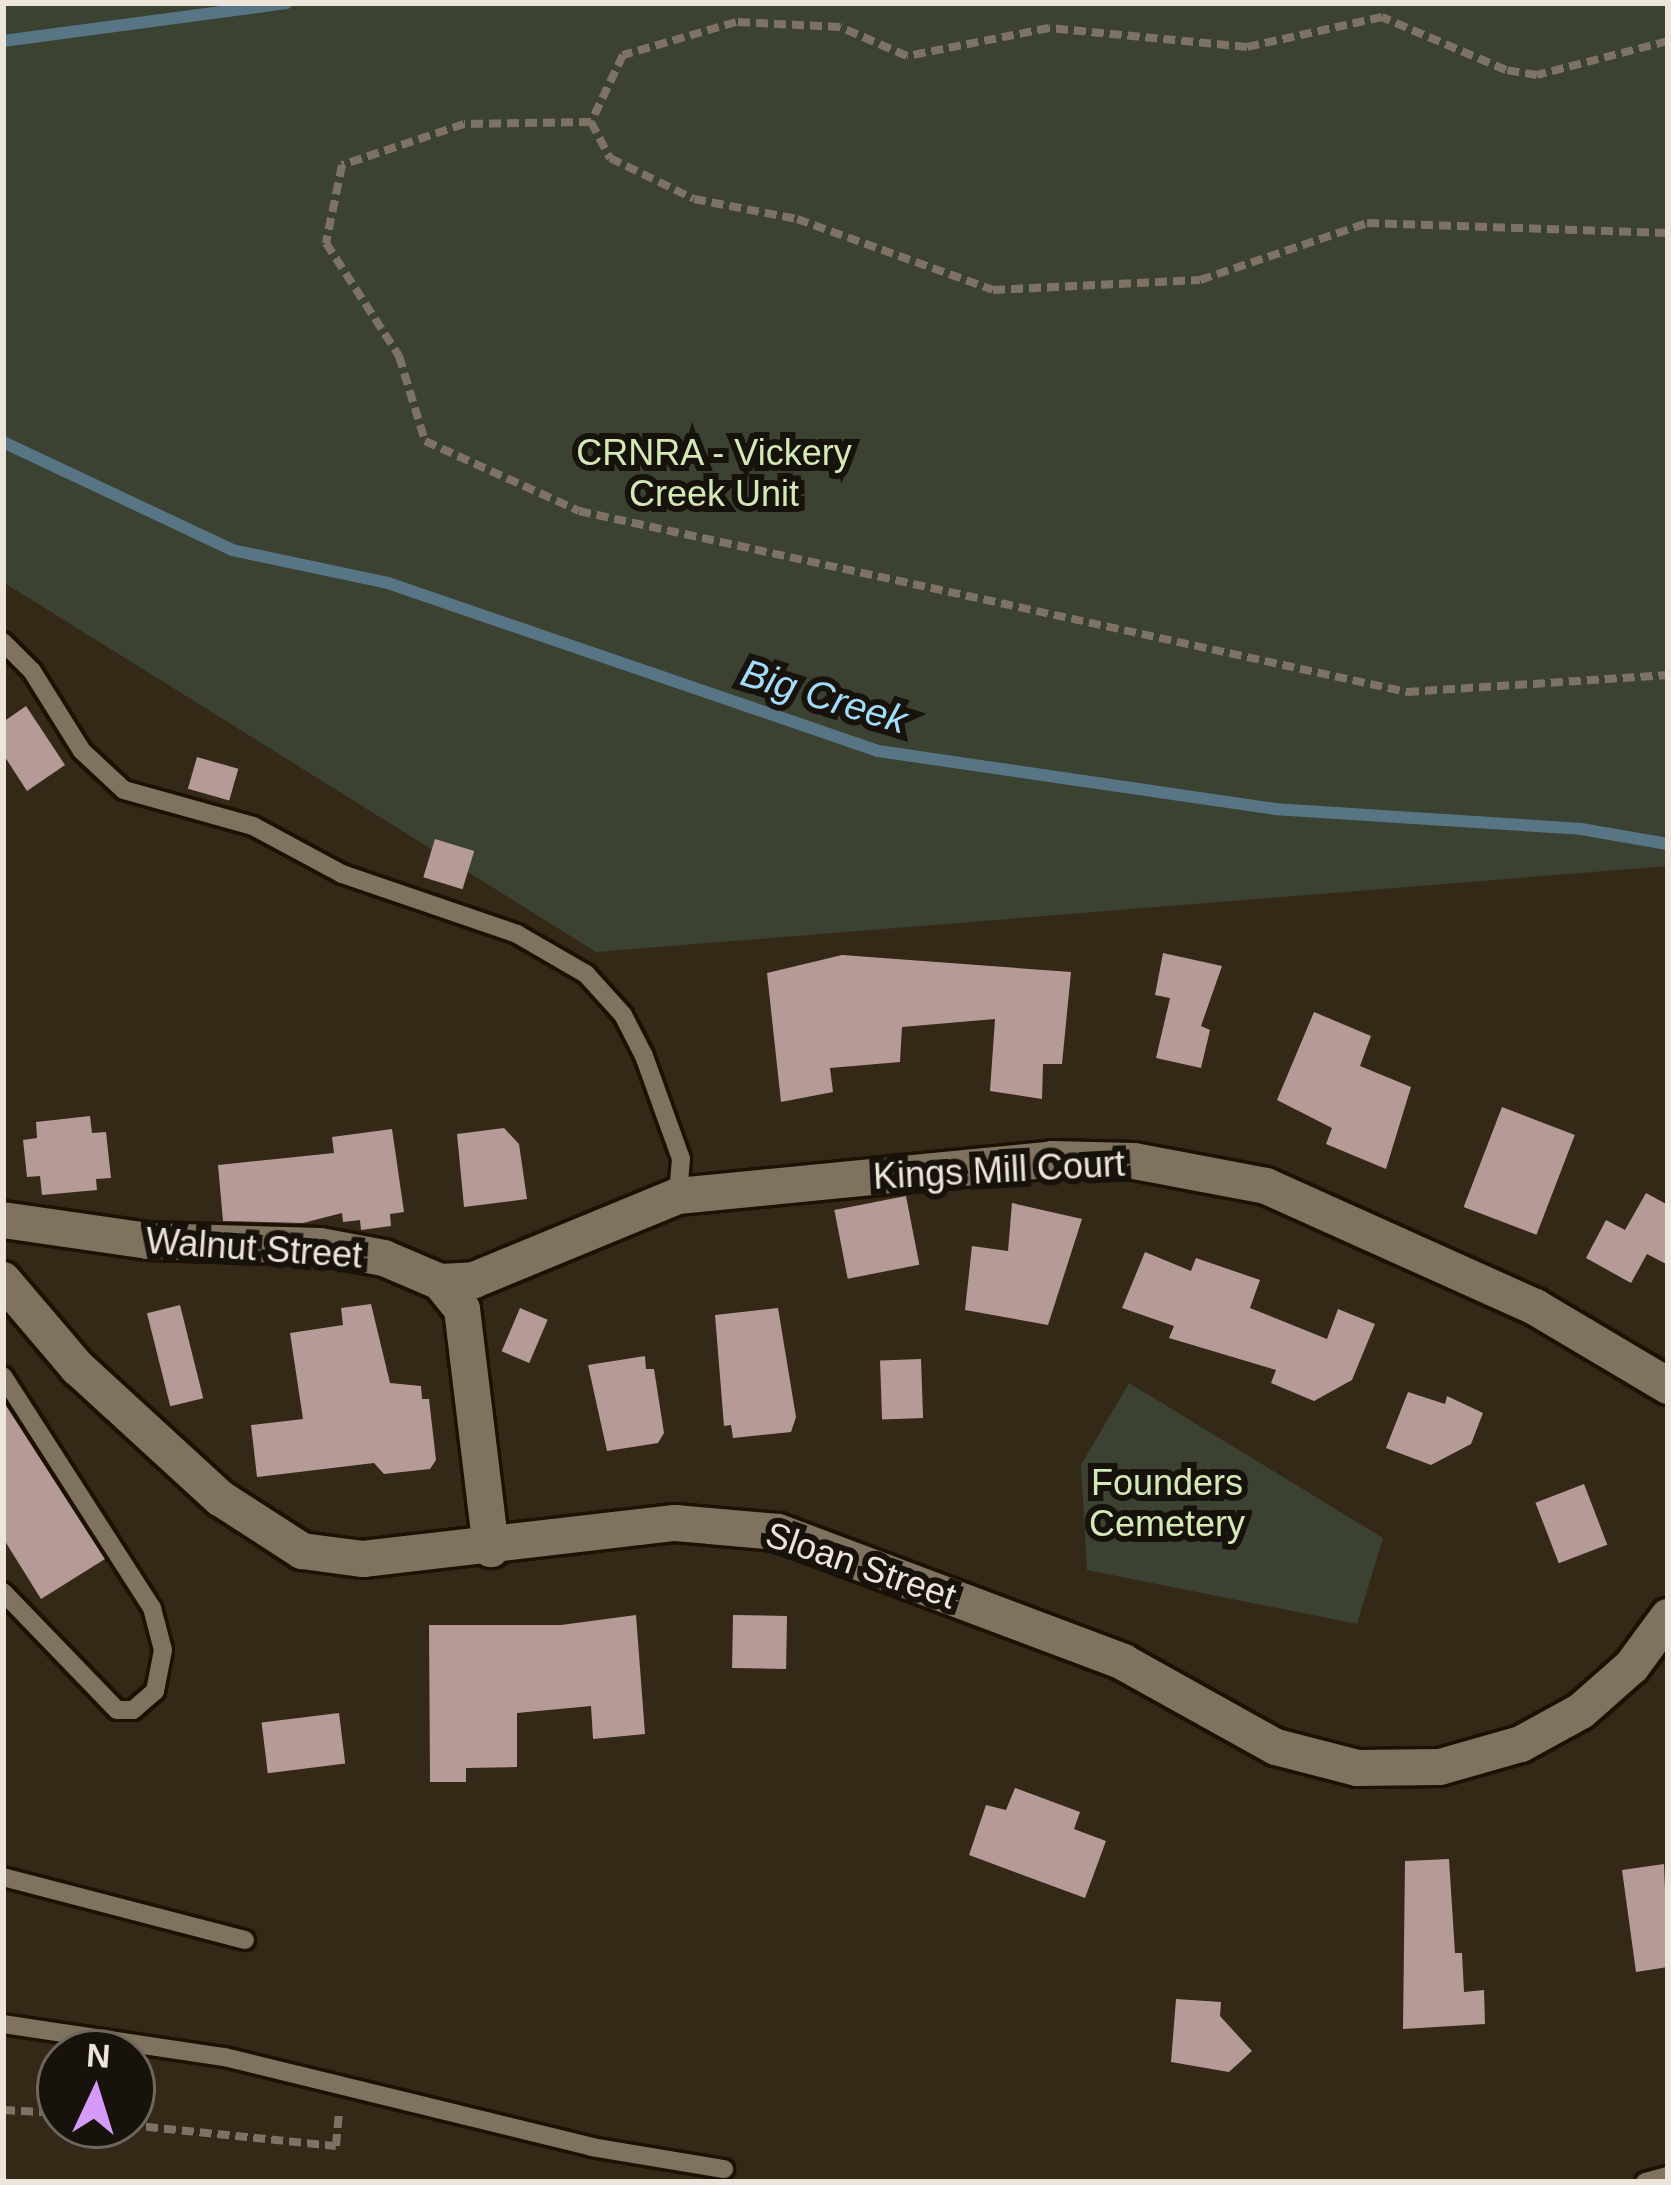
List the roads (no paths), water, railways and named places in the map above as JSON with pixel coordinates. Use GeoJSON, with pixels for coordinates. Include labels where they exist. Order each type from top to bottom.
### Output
{"type":"FeatureCollection","features":[{"type":"Feature","properties":{"kind":"street","name":"Kings Mill Court"},"geometry":{"type":"LineString","coordinates":[[440,1282],[474,1280],[678,1196],[1052,1159],[1182,1166],[1266,1186],[1420,1251],[1668,1386]]}},
{"type":"Feature","properties":{"kind":"street","name":"Walnut Street"},"geometry":{"type":"LineString","coordinates":[[3,1220],[148,1241],[320,1246],[384,1258],[440,1282]]}},
{"type":"Feature","properties":{"kind":"street","name":"Sloan Street"},"geometry":{"type":"LineString","coordinates":[[3,1280],[79,1368],[261,1531],[332,1557],[491,1549],[675,1523],[778,1532],[1123,1662],[1276,1747],[1357,1768],[1440,1767],[1521,1744],[1581,1711],[1632,1666],[1668,1617]]}},
{"type":"Feature","properties":{"kind":"street"},"geometry":{"type":"LineString","coordinates":[[440,1282],[462,1309],[491,1549]]}},
{"type":"Feature","properties":{"kind":"lane"},"geometry":{"type":"LineString","coordinates":[[3,642],[32,671],[82,752],[124,790],[254,826],[342,874],[517,934],[586,974],[623,1015],[644,1056],[681,1159],[678,1196]]}},
{"type":"Feature","properties":{"kind":"lane"},"geometry":{"type":"LineString","coordinates":[[3,1376],[152,1608],[163,1650],[155,1691],[133,1710],[117,1710],[3,1592]]}},
{"type":"Feature","properties":{"kind":"lane"},"geometry":{"type":"LineString","coordinates":[[3,1877],[244,1940]]}},
{"type":"Feature","properties":{"kind":"lane"},"geometry":{"type":"LineString","coordinates":[[3,2024],[139,2040],[724,2169]]}},
{"type":"Feature","properties":{"kind":"lane"},"geometry":{"type":"LineString","coordinates":[[1645,2182],[1668,2176]]}},
{"type":"Feature","properties":{"kind":"waterway","name":"Big Creek"},"geometry":{"type":"LineString","coordinates":[[3,41],[286,3]]}},
{"type":"Feature","properties":{"kind":"waterway","name":"Big Creek"},"geometry":{"type":"LineString","coordinates":[[3,442],[232,550],[388,583],[878,751],[1274,809],[1581,829],[1668,844]]}},
{"type":"Feature","properties":{"kind":"park label","name":"CRNRA - Vickery Creek Unit"},"geometry":{"type":"Point","coordinates":[714,472]}},
{"type":"Feature","properties":{"kind":"park label","name":"Founders Cemetery"},"geometry":{"type":"Point","coordinates":[1167,1502]}}]}
